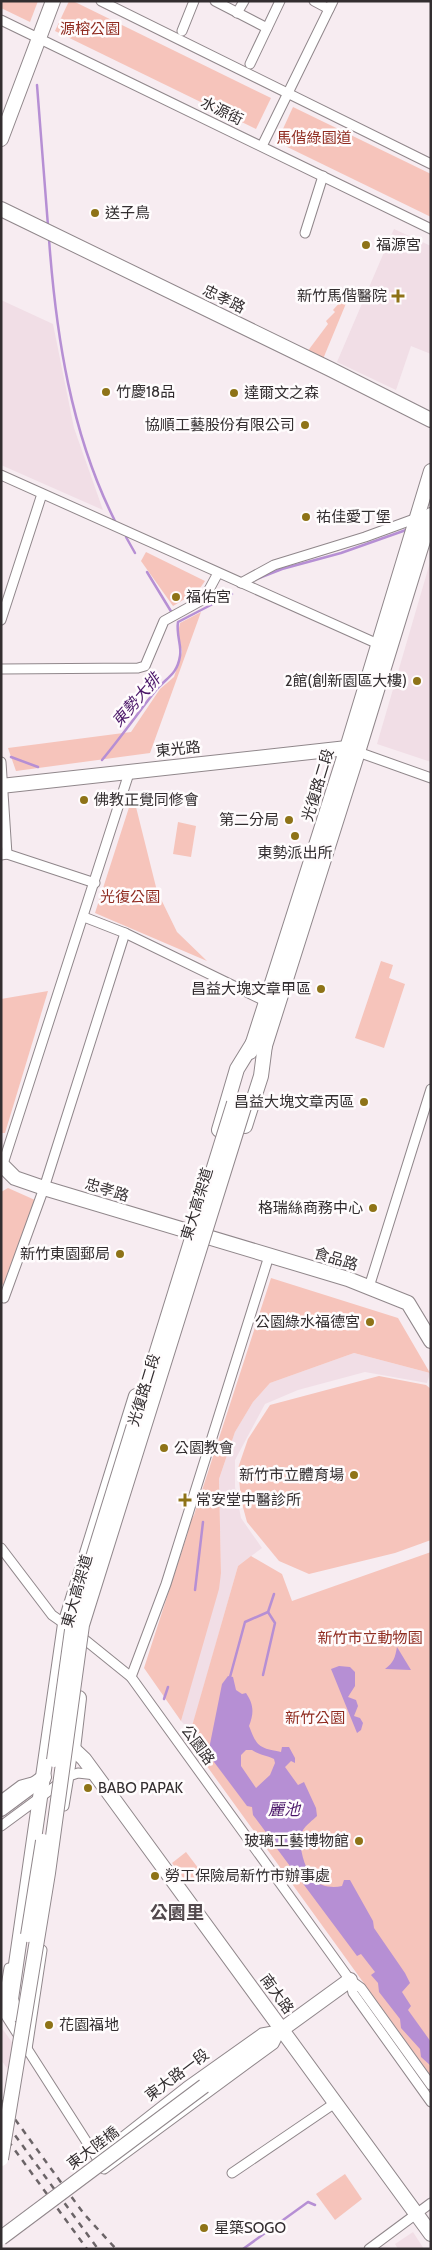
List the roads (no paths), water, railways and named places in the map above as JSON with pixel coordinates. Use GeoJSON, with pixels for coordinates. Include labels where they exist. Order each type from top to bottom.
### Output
{"type":"FeatureCollection","features":[{"type":"Feature","properties":{"kind":"main road"},"geometry":{"type":"LineString","coordinates":[[1,139],[53,1]]}},
{"type":"Feature","properties":{"kind":"main road","name":"忠孝路"},"geometry":{"type":"LineString","coordinates":[[1,209],[431,420]]}},
{"type":"Feature","properties":{"kind":"main road"},"geometry":{"type":"LineString","coordinates":[[418,537],[416,518],[431,471]]}},
{"type":"Feature","properties":{"kind":"main road"},"geometry":{"type":"LineString","coordinates":[[418,537],[431,515]]}},
{"type":"Feature","properties":{"kind":"main road","name":"光復路二段"},"geometry":{"type":"LineString","coordinates":[[73,1749],[85,1640],[90,1618],[261,1076],[259,1044],[265,1001],[353,750],[378,644],[418,537]]}},
{"type":"Feature","properties":{"kind":"main road","name":"光復路二段"},"geometry":{"type":"LineString","coordinates":[[239,1105],[353,750],[418,537]]}},
{"type":"Feature","properties":{"kind":"main road","name":"東光路"},"geometry":{"type":"LineString","coordinates":[[2,786],[130,770],[353,750]]}},
{"type":"Feature","properties":{"kind":"main road","name":"光復路二段"},"geometry":{"type":"LineString","coordinates":[[6,2011],[11,1999],[65,1624],[237,1070],[259,1044]]}},
{"type":"Feature","properties":{"kind":"main road","name":"東大高架道"},"geometry":{"type":"LineString","coordinates":[[1,2159],[48,1873],[82,1625],[239,1105]]}},
{"type":"Feature","properties":{"kind":"main road","name":"東大高架道"},"geometry":{"type":"LineString","coordinates":[[1,2099],[6,2011],[49,1806],[74,1619],[239,1105]]}},
{"type":"Feature","properties":{"kind":"main road","name":"忠孝路"},"geometry":{"type":"LineString","coordinates":[[2,1167],[15,1178],[44,1188],[210,1238]]}},
{"type":"Feature","properties":{"kind":"main road"},"geometry":{"type":"LineString","coordinates":[[107,1545],[106,1529],[184,1282],[210,1238]]}},
{"type":"Feature","properties":{"kind":"main road","name":"食品路"},"geometry":{"type":"LineString","coordinates":[[210,1238],[348,1279],[408,1303],[431,1341]]}},
{"type":"Feature","properties":{"kind":"main road"},"geometry":{"type":"LineString","coordinates":[[1,1810],[42,1779],[73,1749],[50,1725]]}},
{"type":"Feature","properties":{"kind":"main road","name":"南大路"},"geometry":{"type":"LineString","coordinates":[[73,1749],[84,1759],[96,1775],[431,2234]]}},
{"type":"Feature","properties":{"kind":"main road","name":"東大路一段"},"geometry":{"type":"LineString","coordinates":[[204,2086],[350,1980]]}},
{"type":"Feature","properties":{"kind":"main road","name":"東大陸橋"},"geometry":{"type":"LineString","coordinates":[[1,2238],[204,2086]]}},
{"type":"Feature","properties":{"kind":"street"},"geometry":{"type":"LineString","coordinates":[[101,1],[431,164]]}},
{"type":"Feature","properties":{"kind":"street"},"geometry":{"type":"LineString","coordinates":[[182,31],[194,1]]}},
{"type":"Feature","properties":{"kind":"street"},"geometry":{"type":"LineString","coordinates":[[215,1],[267,28]]}},
{"type":"Feature","properties":{"kind":"street"},"geometry":{"type":"LineString","coordinates":[[237,13],[244,1]]}},
{"type":"Feature","properties":{"kind":"street"},"geometry":{"type":"LineString","coordinates":[[250,64],[280,1]]}},
{"type":"Feature","properties":{"kind":"street"},"geometry":{"type":"LineString","coordinates":[[262,146],[331,5],[314,1]]}},
{"type":"Feature","properties":{"kind":"street","name":"水源街"},"geometry":{"type":"LineString","coordinates":[[1,20],[431,229]]}},
{"type":"Feature","properties":{"kind":"street"},"geometry":{"type":"LineString","coordinates":[[304,233],[323,176]]}},
{"type":"Feature","properties":{"kind":"street"},"geometry":{"type":"LineString","coordinates":[[1,475],[378,644]]}},
{"type":"Feature","properties":{"kind":"street"},"geometry":{"type":"LineString","coordinates":[[1,620],[42,494]]}},
{"type":"Feature","properties":{"kind":"street"},"geometry":{"type":"LineString","coordinates":[[241,583],[274,565],[343,544],[416,518]]}},
{"type":"Feature","properties":{"kind":"street"},"geometry":{"type":"LineString","coordinates":[[1,670],[138,668],[145,666],[164,621],[204,599],[218,573]]}},
{"type":"Feature","properties":{"kind":"street"},"geometry":{"type":"LineString","coordinates":[[353,750],[431,778]]}},
{"type":"Feature","properties":{"kind":"street"},"geometry":{"type":"LineString","coordinates":[[1,762],[4,855],[95,883]]}},
{"type":"Feature","properties":{"kind":"street"},"geometry":{"type":"LineString","coordinates":[[2,1167],[130,770]]}},
{"type":"Feature","properties":{"kind":"street"},"geometry":{"type":"LineString","coordinates":[[84,917],[124,933],[265,1001]]}},
{"type":"Feature","properties":{"kind":"street"},"geometry":{"type":"LineString","coordinates":[[4,1298],[44,1188],[124,933]]}},
{"type":"Feature","properties":{"kind":"street"},"geometry":{"type":"LineString","coordinates":[[369,1287],[431,1089]]}},
{"type":"Feature","properties":{"kind":"street"},"geometry":{"type":"LineString","coordinates":[[131,1677],[166,1584],[269,1256]]}},
{"type":"Feature","properties":{"kind":"street","name":"公園路"},"geometry":{"type":"LineString","coordinates":[[1,1548],[52,1615],[131,1677],[350,1980],[361,1988],[431,2085]]}},
{"type":"Feature","properties":{"kind":"street","name":"光復路二段"},"geometry":{"type":"LineString","coordinates":[[27,2049],[73,1749]]}},
{"type":"Feature","properties":{"kind":"street"},"geometry":{"type":"LineString","coordinates":[[1,1826],[68,1776],[78,1773],[96,1775]]}},
{"type":"Feature","properties":{"kind":"street"},"geometry":{"type":"LineString","coordinates":[[1,1800],[22,1785],[42,1779]]}},
{"type":"Feature","properties":{"kind":"street"},"geometry":{"type":"LineString","coordinates":[[39,1798],[50,1793],[58,1794],[64,1803]]}},
{"type":"Feature","properties":{"kind":"street","name":"公園路"},"geometry":{"type":"LineString","coordinates":[[350,1980],[353,1993],[431,2102]]}},
{"type":"Feature","properties":{"kind":"street"},"geometry":{"type":"LineString","coordinates":[[6,2011],[27,2049],[97,2157]]}},
{"type":"Feature","properties":{"kind":"street","name":"東大路一段"},"geometry":{"type":"LineString","coordinates":[[282,2029],[274,2044],[104,2169],[97,2157],[180,2092],[262,2034],[282,2029]]}},
{"type":"Feature","properties":{"kind":"street"},"geometry":{"type":"LineString","coordinates":[[232,2173],[335,2102]]}},
{"type":"Feature","properties":{"kind":"street"},"geometry":{"type":"LineString","coordinates":[[369,2249],[431,2203]]}},
{"type":"Feature","properties":{"kind":"water"},"geometry":{"type":"Polygon","coordinates":[[[397,1647],[411,1670],[385,1669],[394,1660],[397,1647]]]}},
{"type":"Feature","properties":{"kind":"water"},"geometry":{"type":"Polygon","coordinates":[[[339,1666],[350,1667],[355,1672],[355,1686],[348,1697],[356,1700],[358,1706],[354,1716],[360,1718],[363,1723],[361,1730],[357,1733],[331,1669],[339,1666]]]}},
{"type":"Feature","properties":{"kind":"water","name":"麗池"},"geometry":{"type":"Polygon","coordinates":[[[228,1676],[233,1677],[236,1690],[242,1694],[246,1693],[251,1701],[252,1709],[249,1726],[254,1738],[263,1748],[281,1752],[282,1747],[289,1747],[295,1758],[295,1763],[291,1761],[285,1767],[298,1785],[304,1782],[316,1808],[317,1816],[304,1828],[300,1841],[307,1869],[316,1882],[323,1885],[331,1887],[342,1886],[344,1880],[350,1880],[373,1921],[374,1928],[410,1983],[402,1992],[411,2006],[408,2010],[431,2042],[431,2066],[421,2057],[420,2049],[401,2028],[400,2019],[379,1992],[378,1983],[371,1975],[375,1972],[361,1954],[357,1956],[275,1846],[276,1841],[271,1839],[253,1815],[252,1807],[247,1806],[208,1754],[222,1684],[228,1676]],[[246,1750],[241,1755],[241,1766],[256,1788],[270,1775],[275,1763],[274,1759],[252,1750],[246,1750]]]}},
{"type":"Feature","properties":{"kind":"waterway"},"geometry":{"type":"LineString","coordinates":[[37,85],[48,226]]}},
{"type":"Feature","properties":{"kind":"waterway"},"geometry":{"type":"LineString","coordinates":[[49,239],[56,311],[68,383],[87,454],[115,521]]}},
{"type":"Feature","properties":{"kind":"waterway","name":"東勢大排"},"geometry":{"type":"LineString","coordinates":[[259,578],[282,569],[341,553],[406,530]]}},
{"type":"Feature","properties":{"kind":"waterway"},"geometry":{"type":"LineString","coordinates":[[126,537],[135,553]]}},
{"type":"Feature","properties":{"kind":"waterway"},"geometry":{"type":"LineString","coordinates":[[147,572],[172,613]]}},
{"type":"Feature","properties":{"kind":"waterway","name":"東勢大排"},"geometry":{"type":"LineString","coordinates":[[102,760],[156,690],[177,668],[180,652],[178,622],[232,594]]}},
{"type":"Feature","properties":{"kind":"waterway","name":"東勢大排"},"geometry":{"type":"LineString","coordinates":[[11,757],[38,767]]}},
{"type":"Feature","properties":{"kind":"waterway"},"geometry":{"type":"LineString","coordinates":[[195,1590],[203,1522]]}},
{"type":"Feature","properties":{"kind":"waterway"},"geometry":{"type":"LineString","coordinates":[[230,1677],[245,1622],[268,1612],[274,1594]]}},
{"type":"Feature","properties":{"kind":"waterway"},"geometry":{"type":"LineString","coordinates":[[263,1675],[275,1623],[268,1612]]}},
{"type":"Feature","properties":{"kind":"waterway"},"geometry":{"type":"LineString","coordinates":[[164,1699],[168,1687]]}},
{"type":"Feature","properties":{"kind":"waterway"},"geometry":{"type":"LineString","coordinates":[[243,2249],[308,2202],[315,2205]]}},
{"type":"Feature","properties":{"kind":"railway"},"geometry":{"type":"LineString","coordinates":[[1,2100],[84,2214],[116,2249]]}},
{"type":"Feature","properties":{"kind":"railway"},"geometry":{"type":"LineString","coordinates":[[1,2116],[98,2249]]}},
{"type":"Feature","properties":{"kind":"railway"},"geometry":{"type":"LineString","coordinates":[[1,2131],[87,2249]]}},
{"type":"Feature","properties":{"kind":"place","name":"送子鳥"},"geometry":{"type":"Point","coordinates":[95,213]}},
{"type":"Feature","properties":{"kind":"place","name":"福源宮"},"geometry":{"type":"Point","coordinates":[366,245]}},
{"type":"Feature","properties":{"kind":"place","name":"新竹馬偕醫院"},"geometry":{"type":"Point","coordinates":[398,296]}},
{"type":"Feature","properties":{"kind":"place","name":"竹慶18品"},"geometry":{"type":"Point","coordinates":[106,392]}},
{"type":"Feature","properties":{"kind":"place","name":"達爾文之森"},"geometry":{"type":"Point","coordinates":[234,393]}},
{"type":"Feature","properties":{"kind":"place","name":"協順工藝股份有限公司"},"geometry":{"type":"Point","coordinates":[305,425]}},
{"type":"Feature","properties":{"kind":"place","name":"祐佳愛丁堡"},"geometry":{"type":"Point","coordinates":[306,517]}},
{"type":"Feature","properties":{"kind":"place","name":"福佑宮"},"geometry":{"type":"Point","coordinates":[176,597]}},
{"type":"Feature","properties":{"kind":"place","name":"2館(創新園區大樓)"},"geometry":{"type":"Point","coordinates":[417,681]}},
{"type":"Feature","properties":{"kind":"place","name":"佛教正覺同修會"},"geometry":{"type":"Point","coordinates":[84,800]}},
{"type":"Feature","properties":{"kind":"place","name":"第二分局"},"geometry":{"type":"Point","coordinates":[289,820]}},
{"type":"Feature","properties":{"kind":"place","name":"東勢派出所"},"geometry":{"type":"Point","coordinates":[295,836]}},
{"type":"Feature","properties":{"kind":"place","name":"昌益大塊文章甲區"},"geometry":{"type":"Point","coordinates":[321,989]}},
{"type":"Feature","properties":{"kind":"place","name":"昌益大塊文章丙區"},"geometry":{"type":"Point","coordinates":[364,1102]}},
{"type":"Feature","properties":{"kind":"place","name":"格瑞絲商務中心"},"geometry":{"type":"Point","coordinates":[373,1208]}},
{"type":"Feature","properties":{"kind":"place","name":"新竹東園郵局"},"geometry":{"type":"Point","coordinates":[120,1254]}},
{"type":"Feature","properties":{"kind":"place","name":"公園綠水福德宮"},"geometry":{"type":"Point","coordinates":[370,1322]}},
{"type":"Feature","properties":{"kind":"place","name":"公園教會"},"geometry":{"type":"Point","coordinates":[164,1448]}},
{"type":"Feature","properties":{"kind":"place","name":"新竹市立體育場"},"geometry":{"type":"Point","coordinates":[354,1475]}},
{"type":"Feature","properties":{"kind":"place","name":"常安堂中醫診所"},"geometry":{"type":"Point","coordinates":[185,1500]}},
{"type":"Feature","properties":{"kind":"place","name":"BABO PAPAK"},"geometry":{"type":"Point","coordinates":[88,1788]}},
{"type":"Feature","properties":{"kind":"place","name":"玻璃工藝博物館"},"geometry":{"type":"Point","coordinates":[359,1841]}},
{"type":"Feature","properties":{"kind":"place","name":"勞工保險局新竹市辦事處"},"geometry":{"type":"Point","coordinates":[155,1876]}},
{"type":"Feature","properties":{"kind":"place","name":"花園福地"},"geometry":{"type":"Point","coordinates":[49,2025]}},
{"type":"Feature","properties":{"kind":"place","name":"星築SOGO"},"geometry":{"type":"Point","coordinates":[204,2228]}},
{"type":"Feature","properties":{"kind":"district","name":"公園里"},"geometry":{"type":"Point","coordinates":[177,1913]}},
{"type":"Feature","properties":{"kind":"park label","name":"源榕公園"},"geometry":{"type":"Point","coordinates":[90,29]}},
{"type":"Feature","properties":{"kind":"park label","name":"馬偕綠園道"},"geometry":{"type":"Point","coordinates":[314,138]}},
{"type":"Feature","properties":{"kind":"park label","name":"光復公園"},"geometry":{"type":"Point","coordinates":[130,897]}},
{"type":"Feature","properties":{"kind":"park label","name":"新竹市立動物園"},"geometry":{"type":"Point","coordinates":[370,1638]}},
{"type":"Feature","properties":{"kind":"park label","name":"新竹公園"},"geometry":{"type":"Point","coordinates":[315,1718]}}]}
